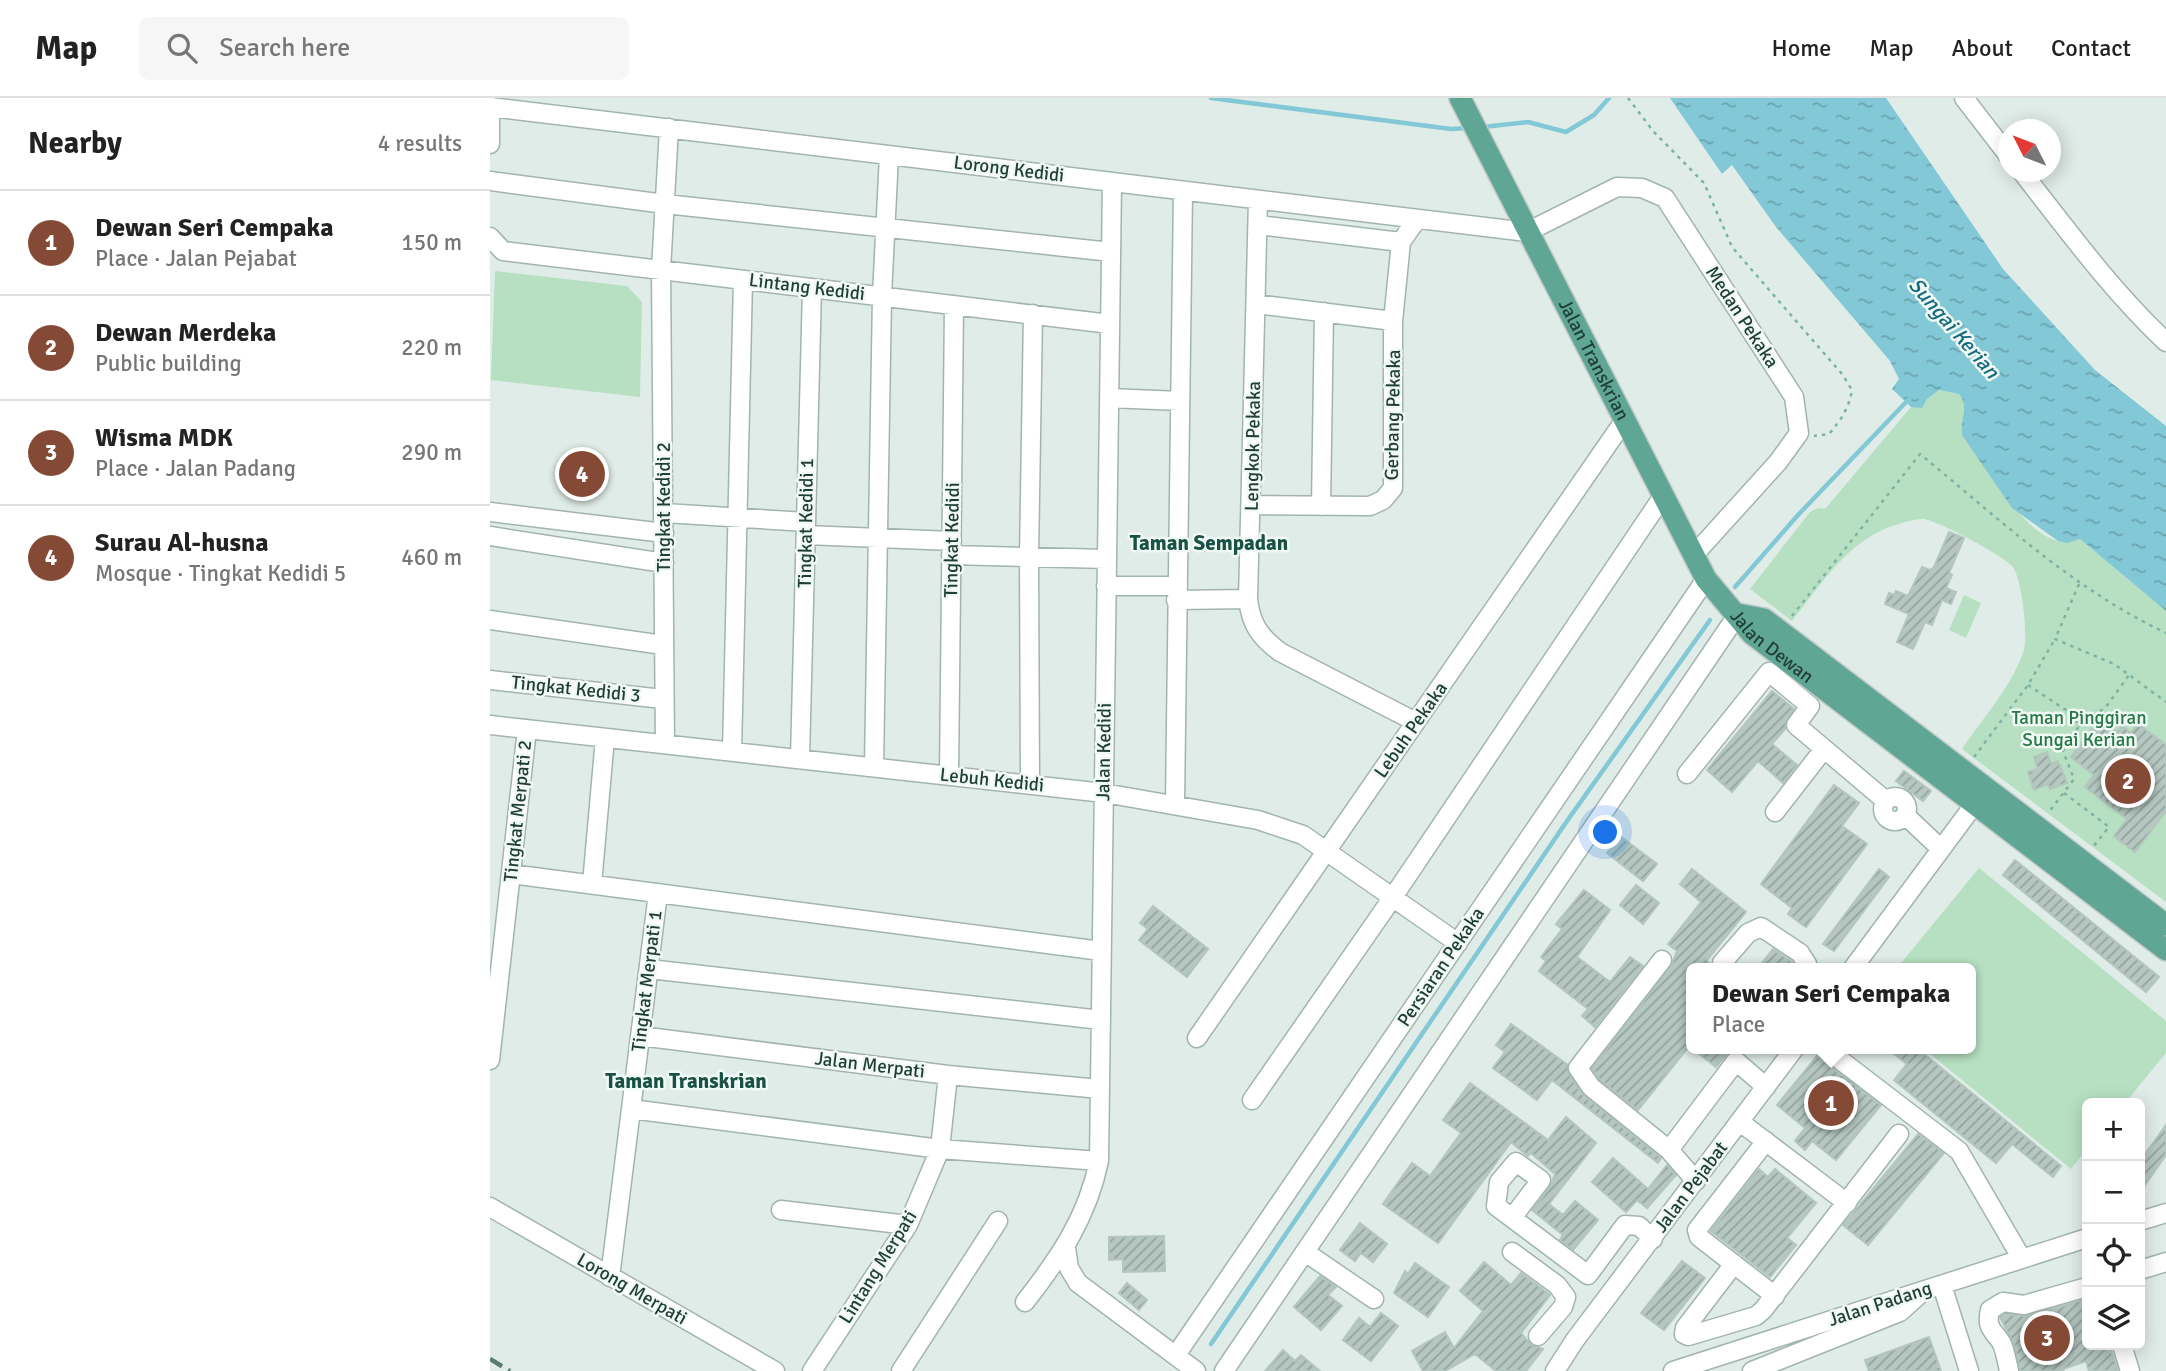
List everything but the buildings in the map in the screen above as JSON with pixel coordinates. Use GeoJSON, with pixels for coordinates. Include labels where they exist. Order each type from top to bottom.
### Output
{"type":"FeatureCollection","features":[{"type":"Feature","properties":{"kind":"main road","name":"Jalan Transkrian"},"geometry":{"type":"LineString","coordinates":[[1461,100],[1693,556],[1706,579],[1738,614]]}},
{"type":"Feature","properties":{"kind":"main road","name":"Jalan Dewan"},"geometry":{"type":"LineString","coordinates":[[1738,614],[1764,619],[1780,631],[1981,795],[2076,868],[2166,950]]}},
{"type":"Feature","properties":{"kind":"main road","name":"Jalan Dewan"},"geometry":{"type":"LineString","coordinates":[[1738,614],[1752,634],[1981,795]]}},
{"type":"Feature","properties":{"kind":"main road","name":"Jalan Dewan"},"geometry":{"type":"LineString","coordinates":[[2076,868],[2166,925]]}},
{"type":"Feature","properties":{"kind":"street"},"geometry":{"type":"LineString","coordinates":[[1964,98],[1998,142]]}},
{"type":"Feature","properties":{"kind":"street"},"geometry":{"type":"LineString","coordinates":[[490,106],[490,144]]}},
{"type":"Feature","properties":{"kind":"street","name":"Lorong Kedidi"},"geometry":{"type":"LineString","coordinates":[[490,106],[1527,232]]}},
{"type":"Feature","properties":{"kind":"street","name":"Tingkat Kedidi 2"},"geometry":{"type":"LineString","coordinates":[[665,744],[661,270],[669,128]]}},
{"type":"Feature","properties":{"kind":"street"},"geometry":{"type":"LineString","coordinates":[[874,767],[882,296],[889,155]]}},
{"type":"Feature","properties":{"kind":"street"},"geometry":{"type":"LineString","coordinates":[[490,181],[665,204],[1111,252]]}},
{"type":"Feature","properties":{"kind":"street","name":"Jalan Kedidi"},"geometry":{"type":"LineString","coordinates":[[1025,1302],[1066,1248],[1092,1195],[1099,1161],[1112,182]]}},
{"type":"Feature","properties":{"kind":"street"},"geometry":{"type":"LineString","coordinates":[[2029,182],[2090,263],[2133,311],[2166,342]]}},
{"type":"Feature","properties":{"kind":"street","name":"Medan Pekaka"},"geometry":{"type":"LineString","coordinates":[[1527,232],[1618,187],[1642,188],[1665,198],[1794,397],[1799,433]]}},
{"type":"Feature","properties":{"kind":"street"},"geometry":{"type":"LineString","coordinates":[[1174,803],[1183,191]]}},
{"type":"Feature","properties":{"kind":"street","name":"Lengkok Pekaka"},"geometry":{"type":"LineString","coordinates":[[1258,200],[1248,599],[1251,620],[1262,638],[1280,652],[1416,722]]}},
{"type":"Feature","properties":{"kind":"street"},"geometry":{"type":"LineString","coordinates":[[1256,304],[1393,321],[1401,242],[1417,219]]}},
{"type":"Feature","properties":{"kind":"street"},"geometry":{"type":"LineString","coordinates":[[1258,225],[1401,242]]}},
{"type":"Feature","properties":{"kind":"street","name":"Lintang Kedidi"},"geometry":{"type":"LineString","coordinates":[[490,237],[503,251],[1110,324]]}},
{"type":"Feature","properties":{"kind":"street"},"geometry":{"type":"LineString","coordinates":[[732,752],[743,279]]}},
{"type":"Feature","properties":{"kind":"street","name":"Tingkat Kedidi 1"},"geometry":{"type":"LineString","coordinates":[[800,759],[812,288]]}},
{"type":"Feature","properties":{"kind":"street","name":"Tingkat Kedidi"},"geometry":{"type":"LineString","coordinates":[[949,775],[954,305]]}},
{"type":"Feature","properties":{"kind":"street"},"geometry":{"type":"LineString","coordinates":[[1321,506],[1324,312]]}},
{"type":"Feature","properties":{"kind":"street"},"geometry":{"type":"LineString","coordinates":[[1030,784],[1028,557],[1033,314]]}},
{"type":"Feature","properties":{"kind":"street","name":"Gerbang Pekaka"},"geometry":{"type":"LineString","coordinates":[[1252,505],[1370,506],[1383,500],[1393,488],[1393,321]]}},
{"type":"Feature","properties":{"kind":"street"},"geometry":{"type":"LineString","coordinates":[[1109,398],[1180,401]]}},
{"type":"Feature","properties":{"kind":"street","name":"Lebuh Pekaka"},"geometry":{"type":"LineString","coordinates":[[1197,1038],[1624,421]]}},
{"type":"Feature","properties":{"kind":"street"},"geometry":{"type":"LineString","coordinates":[[1693,556],[1778,462],[1799,433]]}},
{"type":"Feature","properties":{"kind":"street"},"geometry":{"type":"LineString","coordinates":[[1252,1100],[1393,897],[1663,496]]}},
{"type":"Feature","properties":{"kind":"street"},"geometry":{"type":"LineString","coordinates":[[490,512],[664,533]]}},
{"type":"Feature","properties":{"kind":"street"},"geometry":{"type":"LineString","coordinates":[[665,513],[737,518],[1028,557],[1107,559]]}},
{"type":"Feature","properties":{"kind":"street"},"geometry":{"type":"LineString","coordinates":[[490,536],[664,563]]}},
{"type":"Feature","properties":{"kind":"street","name":"Persiaran Pekaka"},"geometry":{"type":"LineString","coordinates":[[1176,1355],[1706,579]]}},
{"type":"Feature","properties":{"kind":"street"},"geometry":{"type":"LineString","coordinates":[[1106,586],[1248,599]]}},
{"type":"Feature","properties":{"kind":"street"},"geometry":{"type":"LineString","coordinates":[[1224,1371],[1738,614]]}},
{"type":"Feature","properties":{"kind":"street"},"geometry":{"type":"LineString","coordinates":[[490,620],[663,645]]}},
{"type":"Feature","properties":{"kind":"street"},"geometry":{"type":"LineString","coordinates":[[1687,774],[1769,672],[1810,706],[1796,725],[1886,801],[1892,797],[1902,799],[1906,805],[1905,815],[1941,849]]}},
{"type":"Feature","properties":{"kind":"street","name":"Tingkat Kedidi 3"},"geometry":{"type":"LineString","coordinates":[[490,680],[663,699]]}},
{"type":"Feature","properties":{"kind":"street","name":"Lebuh Kedidi"},"geometry":{"type":"LineString","coordinates":[[490,725],[1104,793],[1174,803],[1280,825],[1327,851],[1458,943]]}},
{"type":"Feature","properties":{"kind":"street","name":"Tingkat Merpati 2"},"geometry":{"type":"LineString","coordinates":[[490,1060],[494,988],[511,874],[527,729]]}},
{"type":"Feature","properties":{"kind":"street"},"geometry":{"type":"LineString","coordinates":[[592,884],[605,738]]}},
{"type":"Feature","properties":{"kind":"street"},"geometry":{"type":"LineString","coordinates":[[1775,812],[1825,749]]}},
{"type":"Feature","properties":{"kind":"street"},"geometry":{"type":"LineString","coordinates":[[1857,963],[1981,795]]}},
{"type":"Feature","properties":{"kind":"street"},"geometry":{"type":"LineString","coordinates":[[511,874],[1101,951]]}},
{"type":"Feature","properties":{"kind":"street","name":"Tingkat Merpati 1"},"geometry":{"type":"LineString","coordinates":[[610,1277],[658,893]]}},
{"type":"Feature","properties":{"kind":"street"},"geometry":{"type":"LineString","coordinates":[[1722,963],[1748,933],[1761,927],[1800,953],[1806,963]]}},
{"type":"Feature","properties":{"kind":"street"},"geometry":{"type":"LineString","coordinates":[[1662,960],[1578,1068],[1591,1087],[1669,1150],[1696,1181]]}},
{"type":"Feature","properties":{"kind":"street"},"geometry":{"type":"LineString","coordinates":[[649,969],[1101,1020]]}},
{"type":"Feature","properties":{"kind":"street","name":"Jalan Merpati"},"geometry":{"type":"LineString","coordinates":[[640,1036],[948,1075],[1100,1089]]}},
{"type":"Feature","properties":{"kind":"street","name":"Jalan Pejabat"},"geometry":{"type":"LineString","coordinates":[[1555,1371],[1790,1054]]}},
{"type":"Feature","properties":{"kind":"street"},"geometry":{"type":"LineString","coordinates":[[1833,1054],[1959,1151],[2022,1259]]}},
{"type":"Feature","properties":{"kind":"street"},"geometry":{"type":"LineString","coordinates":[[1669,1150],[1740,1055],[1766,1087]]}},
{"type":"Feature","properties":{"kind":"street","name":"Lintang Merpati"},"geometry":{"type":"LineString","coordinates":[[812,1371],[908,1225],[940,1149],[948,1075]]}},
{"type":"Feature","properties":{"kind":"street"},"geometry":{"type":"LineString","coordinates":[[631,1109],[940,1149],[1099,1161]]}},
{"type":"Feature","properties":{"kind":"street"},"geometry":{"type":"LineString","coordinates":[[1740,1122],[1847,1203]]}},
{"type":"Feature","properties":{"kind":"street"},"geometry":{"type":"LineString","coordinates":[[1734,1264],[1685,1328],[1684,1334],[1692,1335],[1756,1316],[1899,1134]]}},
{"type":"Feature","properties":{"kind":"street"},"geometry":{"type":"LineString","coordinates":[[1766,1141],[1697,1230],[1699,1237],[1774,1296]]}},
{"type":"Feature","properties":{"kind":"street","name":"Lorong Merpati"},"geometry":{"type":"LineString","coordinates":[[490,1207],[775,1371]]}},
{"type":"Feature","properties":{"kind":"street"},"geometry":{"type":"LineString","coordinates":[[781,1210],[908,1225]]}},
{"type":"Feature","properties":{"kind":"street"},"geometry":{"type":"LineString","coordinates":[[2145,1219],[2166,1213]]}},
{"type":"Feature","properties":{"kind":"street"},"geometry":{"type":"LineString","coordinates":[[1513,1218],[1587,1275],[1625,1225],[1639,1226],[1653,1239]]}},
{"type":"Feature","properties":{"kind":"street"},"geometry":{"type":"LineString","coordinates":[[901,1371],[998,1222]]}},
{"type":"Feature","properties":{"kind":"street","name":"Jalan Padang"},"geometry":{"type":"LineString","coordinates":[[1673,1371],[2082,1240]]}},
{"type":"Feature","properties":{"kind":"street"},"geometry":{"type":"LineString","coordinates":[[1066,1248],[1069,1268],[1079,1283],[1196,1371]]}},
{"type":"Feature","properties":{"kind":"street"},"geometry":{"type":"LineString","coordinates":[[1305,1252],[1374,1299]]}},
{"type":"Feature","properties":{"kind":"street"},"geometry":{"type":"LineString","coordinates":[[1512,1252],[1558,1285],[1566,1297],[1563,1307],[1538,1336]]}},
{"type":"Feature","properties":{"kind":"street"},"geometry":{"type":"LineString","coordinates":[[2145,1268],[2166,1262]]}},
{"type":"Feature","properties":{"kind":"street"},"geometry":{"type":"LineString","coordinates":[[1942,1284],[1969,1371]]}},
{"type":"Feature","properties":{"kind":"street"},"geometry":{"type":"LineString","coordinates":[[2009,1371],[2001,1342],[1990,1331],[1990,1310],[2003,1302],[2024,1305],[2082,1288]]}},
{"type":"Feature","properties":{"kind":"street"},"geometry":{"type":"LineString","coordinates":[[1752,1371],[1900,1312],[1924,1290]]}},
{"type":"Feature","properties":{"kind":"street"},"geometry":{"type":"LineString","coordinates":[[1563,1307],[1588,1324]]}},
{"type":"Feature","properties":{"kind":"street"},"geometry":{"type":"LineString","coordinates":[[2124,1350],[2130,1371]]}},
{"type":"Feature","properties":{"kind":"path"},"geometry":{"type":"LineString","coordinates":[[1628,98],[1653,131],[1704,183],[1732,247],[1843,374],[1853,390],[1850,405],[1829,434],[1799,433]]}},
{"type":"Feature","properties":{"kind":"path"},"geometry":{"type":"LineString","coordinates":[[1780,631],[1920,454],[2079,583],[2121,611],[2166,633]]}},
{"type":"Feature","properties":{"kind":"path"},"geometry":{"type":"LineString","coordinates":[[1971,761],[2028,685],[2055,639],[2079,583]]}},
{"type":"Feature","properties":{"kind":"path"},"geometry":{"type":"LineString","coordinates":[[2055,639],[2114,664],[2166,702]]}},
{"type":"Feature","properties":{"kind":"path"},"geometry":{"type":"LineString","coordinates":[[2044,819],[2074,779],[2063,751],[2079,726],[2106,707],[2129,675]]}},
{"type":"Feature","properties":{"kind":"path"},"geometry":{"type":"LineString","coordinates":[[2028,685],[2072,714],[2079,726]]}},
{"type":"Feature","properties":{"kind":"path"},"geometry":{"type":"LineString","coordinates":[[2064,793],[2109,827],[2076,868]]}},
{"type":"Feature","properties":{"kind":"green space"},"geometry":{"type":"Polygon","coordinates":[[[495,271],[627,286],[642,302],[640,397],[491,380],[495,271]]]}},
{"type":"Feature","properties":{"kind":"green space","name":"Taman Pinggiran Sungai Kerian"},"geometry":{"type":"Polygon","coordinates":[[[1939,390],[1959,394],[1964,404],[1962,435],[2007,498],[2034,528],[2064,542],[2080,539],[2166,611],[2166,902],[1962,749],[2005,689],[2024,650],[2025,633],[2019,582],[2016,572],[2006,561],[1954,531],[1920,519],[1880,531],[1864,540],[1838,564],[1792,621],[1750,589],[1810,512],[1818,508],[1825,509],[1911,407],[1922,407],[1927,399],[1939,390]]]}},
{"type":"Feature","properties":{"kind":"green space"},"geometry":{"type":"Polygon","coordinates":[[[1964,595],[1981,603],[1966,638],[1949,630],[1964,595]]]}},
{"type":"Feature","properties":{"kind":"green space"},"geometry":{"type":"Polygon","coordinates":[[[1979,868],[2166,1021],[2166,1053],[2129,1098],[2082,1098],[2082,1155],[2071,1169],[1930,1054],[1976,1054],[1976,963],[1901,963],[1979,868]]]}},
{"type":"Feature","properties":{"kind":"water","name":"Sungai Kerian"},"geometry":{"type":"Polygon","coordinates":[[[1670,98],[1886,98],[2003,269],[2095,370],[2166,426],[2166,611],[2080,539],[2067,543],[2058,541],[2012,508],[1962,435],[1964,404],[1959,394],[1939,390],[1927,399],[1922,408],[1911,407],[1892,389],[1899,379],[1890,361],[1776,227],[1732,165],[1722,174],[1670,98]]]}},
{"type":"Feature","properties":{"kind":"waterway"},"geometry":{"type":"LineString","coordinates":[[1211,98],[1451,129],[1467,128]]}},
{"type":"Feature","properties":{"kind":"waterway"},"geometry":{"type":"LineString","coordinates":[[1483,127],[1528,122],[1566,132],[1594,115],[1609,98]]}},
{"type":"Feature","properties":{"kind":"waterway"},"geometry":{"type":"LineString","coordinates":[[1735,587],[1798,515],[1910,398]]}},
{"type":"Feature","properties":{"kind":"waterway"},"geometry":{"type":"LineString","coordinates":[[1211,1344],[1567,821],[1710,620]]}},
{"type":"Feature","properties":{"kind":"railway"},"geometry":{"type":"LineString","coordinates":[[490,1359],[510,1371]]}},
{"type":"Feature","properties":{"kind":"place","name":"Surau Al-husna"},"geometry":{"type":"Point","coordinates":[582,474]}},
{"type":"Feature","properties":{"kind":"place","name":"Dewan Merdeka"},"geometry":{"type":"Point","coordinates":[2128,781]}},
{"type":"Feature","properties":{"kind":"place","name":"Dewan Seri Cempaka"},"geometry":{"type":"Point","coordinates":[1831,1103]}},
{"type":"Feature","properties":{"kind":"place","name":"Wisma MDK"},"geometry":{"type":"Point","coordinates":[2047,1338]}},
{"type":"Feature","properties":{"kind":"district","name":"Taman Sempadan"},"geometry":{"type":"Point","coordinates":[1209,543]}},
{"type":"Feature","properties":{"kind":"district","name":"Taman Transkrian"},"geometry":{"type":"Point","coordinates":[686,1081]}}]}
